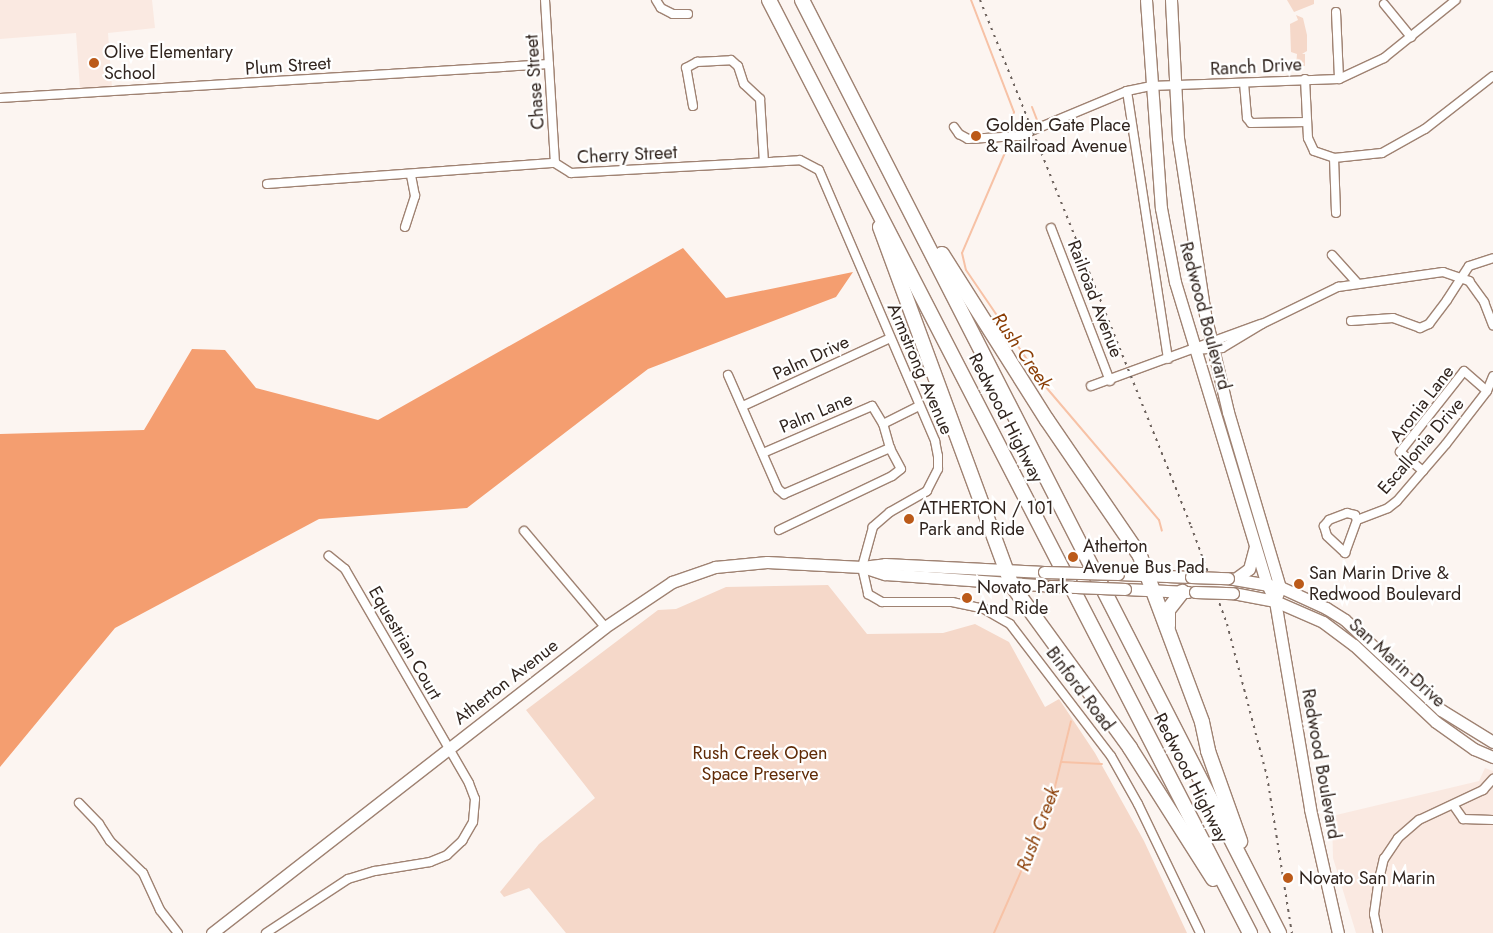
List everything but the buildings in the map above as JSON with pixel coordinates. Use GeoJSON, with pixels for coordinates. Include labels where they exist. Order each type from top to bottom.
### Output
{"type":"FeatureCollection","features":[{"type":"Feature","properties":{"kind":"highway","name":"Redwood Highway"},"geometry":{"type":"LineString","coordinates":[[769,0],[1250,933]]}},
{"type":"Feature","properties":{"kind":"highway","name":"Redwood Highway"},"geometry":{"type":"LineString","coordinates":[[802,0],[925,235],[977,344],[1279,933]]}},
{"type":"Feature","properties":{"kind":"highway"},"geometry":{"type":"LineString","coordinates":[[872,198],[886,248],[927,351],[1011,584],[1148,775],[1208,874],[1230,896]]}},
{"type":"Feature","properties":{"kind":"highway"},"geometry":{"type":"LineString","coordinates":[[925,235],[945,258],[996,342],[1140,556],[1168,629],[1259,893]]}},
{"type":"Feature","properties":{"kind":"highway"},"geometry":{"type":"LineString","coordinates":[[1168,629],[1168,610],[1188,592]]}},
{"type":"Feature","properties":{"kind":"main road","name":"Redwood Boulevard"},"geometry":{"type":"LineString","coordinates":[[1146,0],[1161,208],[1175,282],[1194,350],[1256,543],[1267,584],[1275,601],[1310,809],[1338,933]]}},
{"type":"Feature","properties":{"kind":"main road","name":"Redwood Boulevard"},"geometry":{"type":"LineString","coordinates":[[1171,0],[1186,204],[1212,346],[1280,587],[1275,601]]}},
{"type":"Feature","properties":{"kind":"main road"},"geometry":{"type":"LineString","coordinates":[[1232,578],[1249,569],[1256,543]]}},
{"type":"Feature","properties":{"kind":"main road","name":"Atherton Avenue"},"geometry":{"type":"LineString","coordinates":[[212,933],[605,627],[672,582],[715,567],[767,562],[862,566],[885,564],[1005,571],[1232,578],[1280,587]]}},
{"type":"Feature","properties":{"kind":"main road","name":"Atherton Avenue"},"geometry":{"type":"LineString","coordinates":[[862,566],[885,574],[1011,584],[1233,593],[1275,601]]}},
{"type":"Feature","properties":{"kind":"main road","name":"San Marin Drive"},"geometry":{"type":"LineString","coordinates":[[1280,587],[1309,598],[1345,620],[1441,710],[1493,742]]}},
{"type":"Feature","properties":{"kind":"main road","name":"San Marin Drive"},"geometry":{"type":"LineString","coordinates":[[1275,601],[1306,613],[1337,631],[1436,722],[1474,749],[1493,757]]}},
{"type":"Feature","properties":{"kind":"street","name":"Chase Street"},"geometry":{"type":"LineString","coordinates":[[545,0],[555,163]]}},
{"type":"Feature","properties":{"kind":"street"},"geometry":{"type":"LineString","coordinates":[[656,0],[662,8],[673,14],[688,14]]}},
{"type":"Feature","properties":{"kind":"street","name":"Ranch Drive"},"geometry":{"type":"LineString","coordinates":[[954,126],[958,134],[968,138],[1026,135],[1127,91],[1151,86],[1176,87],[1305,79],[1339,79],[1372,65],[1456,0]]}},
{"type":"Feature","properties":{"kind":"street"},"geometry":{"type":"LineString","coordinates":[[1384,4],[1411,36]]}},
{"type":"Feature","properties":{"kind":"street"},"geometry":{"type":"LineString","coordinates":[[1336,12],[1339,79]]}},
{"type":"Feature","properties":{"kind":"street"},"geometry":{"type":"LineString","coordinates":[[693,106],[686,68],[697,62],[731,60],[738,66],[744,84],[760,99],[764,162]]}},
{"type":"Feature","properties":{"kind":"street","name":"Plum Street"},"geometry":{"type":"LineString","coordinates":[[0,98],[549,64]]}},
{"type":"Feature","properties":{"kind":"street"},"geometry":{"type":"LineString","coordinates":[[1305,79],[1308,138],[1314,151],[1334,158],[1382,152],[1425,129],[1493,76]]}},
{"type":"Feature","properties":{"kind":"street"},"geometry":{"type":"LineString","coordinates":[[1244,83],[1247,118],[1252,123],[1307,122]]}},
{"type":"Feature","properties":{"kind":"street"},"geometry":{"type":"LineString","coordinates":[[1127,91],[1168,359]]}},
{"type":"Feature","properties":{"kind":"street"},"geometry":{"type":"LineString","coordinates":[[1334,158],[1336,213]]}},
{"type":"Feature","properties":{"kind":"street","name":"Cherry Street"},"geometry":{"type":"LineString","coordinates":[[267,184],[412,175],[555,163],[571,173],[800,160],[819,170],[862,271]]}},
{"type":"Feature","properties":{"kind":"street"},"geometry":{"type":"LineString","coordinates":[[404,227],[415,196],[412,175]]}},
{"type":"Feature","properties":{"kind":"street","name":"Railroad Avenue"},"geometry":{"type":"LineString","coordinates":[[1051,228],[1110,380]]}},
{"type":"Feature","properties":{"kind":"street"},"geometry":{"type":"LineString","coordinates":[[1332,255],[1356,282]]}},
{"type":"Feature","properties":{"kind":"street"},"geometry":{"type":"LineString","coordinates":[[1351,321],[1393,318],[1420,328],[1428,324],[1469,266],[1493,258]]}},
{"type":"Feature","properties":{"kind":"street","name":"Armstrong Avenue"},"geometry":{"type":"LineString","coordinates":[[862,271],[920,406],[938,456],[934,480],[914,501],[890,512],[873,528],[862,566]]}},
{"type":"Feature","properties":{"kind":"street"},"geometry":{"type":"LineString","coordinates":[[1091,386],[1194,350],[1212,346],[1338,287],[1356,282],[1443,272],[1469,282],[1484,302],[1493,325]]}},
{"type":"Feature","properties":{"kind":"street","name":"Palm Drive"},"geometry":{"type":"LineString","coordinates":[[743,406],[890,338]]}},
{"type":"Feature","properties":{"kind":"street","name":"Aronia Lane"},"geometry":{"type":"LineString","coordinates":[[1423,471],[1400,452],[1464,371],[1487,391]]}},
{"type":"Feature","properties":{"kind":"street"},"geometry":{"type":"LineString","coordinates":[[728,374],[778,489],[784,494],[890,448]]}},
{"type":"Feature","properties":{"kind":"street","name":"Escallonia Drive"},"geometry":{"type":"LineString","coordinates":[[1357,520],[1355,515],[1347,513],[1329,520],[1324,526],[1327,536],[1345,553],[1357,520],[1388,508],[1423,471],[1487,391],[1493,376]]}},
{"type":"Feature","properties":{"kind":"street","name":"Palm Lane"},"geometry":{"type":"LineString","coordinates":[[763,453],[872,406],[883,424],[890,448],[901,469],[892,476],[779,530]]}},
{"type":"Feature","properties":{"kind":"street"},"geometry":{"type":"LineString","coordinates":[[883,424],[920,406]]}},
{"type":"Feature","properties":{"kind":"street"},"geometry":{"type":"LineString","coordinates":[[524,531],[605,627]]}},
{"type":"Feature","properties":{"kind":"street","name":"Equestrian Court"},"geometry":{"type":"LineString","coordinates":[[266,933],[348,879],[375,871],[430,862],[451,852],[462,841],[472,822],[475,799],[469,782],[346,569],[329,556]]}},
{"type":"Feature","properties":{"kind":"street","name":"Binford Road"},"geometry":{"type":"LineString","coordinates":[[862,566],[868,594],[882,602],[952,602],[984,609],[1010,624],[1110,756],[1138,804],[1200,933]]}},
{"type":"Feature","properties":{"kind":"street"},"geometry":{"type":"LineString","coordinates":[[1378,933],[1374,914],[1384,859],[1398,838],[1419,820],[1454,806],[1483,790],[1493,779]]}},
{"type":"Feature","properties":{"kind":"street"},"geometry":{"type":"LineString","coordinates":[[79,803],[100,824],[110,841],[143,873],[160,910],[178,933]]}},
{"type":"Feature","properties":{"kind":"street"},"geometry":{"type":"LineString","coordinates":[[1454,806],[1464,819],[1493,820]]}},
{"type":"Feature","properties":{"kind":"shaded area","name":"Olive Elementary School"},"geometry":{"type":"Polygon","coordinates":[[[0,0],[152,0],[155,28],[108,33],[112,87],[80,89],[76,33],[0,39],[0,0]]]}},
{"type":"Feature","properties":{"kind":"shaded area"},"geometry":{"type":"Polygon","coordinates":[[[683,248],[726,298],[853,272],[836,297],[648,369],[467,508],[319,519],[115,628],[0,767],[0,434],[144,430],[192,349],[225,350],[256,388],[378,420],[683,248]]]}},
{"type":"Feature","properties":{"kind":"shaded area"},"geometry":{"type":"Polygon","coordinates":[[[1485,768],[1493,771],[1493,933],[1356,933],[1333,858],[1332,816],[1479,781],[1485,768]]]}},
{"type":"Feature","properties":{"kind":"green space"},"geometry":{"type":"Polygon","coordinates":[[[1287,0],[1314,0],[1314,4],[1294,12],[1287,0]]]}},
{"type":"Feature","properties":{"kind":"green space"},"geometry":{"type":"Polygon","coordinates":[[[1296,15],[1303,18],[1307,35],[1307,51],[1302,54],[1305,54],[1305,66],[1296,66],[1297,54],[1291,52],[1290,24],[1298,20],[1296,15]]]}},
{"type":"Feature","properties":{"kind":"green space","name":"Rush Creek Open Space Preserve"},"geometry":{"type":"Polygon","coordinates":[[[828,585],[867,634],[943,633],[975,624],[1009,642],[1045,707],[1059,699],[1095,753],[1144,841],[1187,933],[566,933],[529,888],[504,897],[500,892],[539,844],[595,798],[526,710],[658,610],[676,609],[726,587],[828,585]]]}},
{"type":"Feature","properties":{"kind":"waterway","name":"Rush Creek"},"geometry":{"type":"LineString","coordinates":[[971,0],[1014,112],[1010,131]]}},
{"type":"Feature","properties":{"kind":"waterway"},"geometry":{"type":"LineString","coordinates":[[1032,107],[1038,123]]}},
{"type":"Feature","properties":{"kind":"waterway","name":"Rush Creek"},"geometry":{"type":"LineString","coordinates":[[1007,148],[962,253],[966,270],[1045,386],[1159,520],[1162,531]]}},
{"type":"Feature","properties":{"kind":"waterway","name":"Rush Creek"},"geometry":{"type":"LineString","coordinates":[[994,933],[1051,803],[1071,721]]}},
{"type":"Feature","properties":{"kind":"waterway"},"geometry":{"type":"LineString","coordinates":[[1062,762],[1102,764]]}},
{"type":"Feature","properties":{"kind":"railway"},"geometry":{"type":"LineString","coordinates":[[980,0],[1191,526],[1227,624],[1267,776],[1292,933]]}},
{"type":"Feature","properties":{"kind":"place","name":"Olive Elementary School"},"geometry":{"type":"Point","coordinates":[94,63]}},
{"type":"Feature","properties":{"kind":"place","name":"Golden Gate Place & Railroad Avenue"},"geometry":{"type":"Point","coordinates":[976,136]}},
{"type":"Feature","properties":{"kind":"place","name":"ATHERTON / 101 Park and Ride"},"geometry":{"type":"Point","coordinates":[909,519]}},
{"type":"Feature","properties":{"kind":"place","name":"Atherton Avenue Bus Pad"},"geometry":{"type":"Point","coordinates":[1073,557]}},
{"type":"Feature","properties":{"kind":"place","name":"San Marin Drive & Redwood Boulevard"},"geometry":{"type":"Point","coordinates":[1299,584]}},
{"type":"Feature","properties":{"kind":"place","name":"Novato Park And Ride"},"geometry":{"type":"Point","coordinates":[967,598]}},
{"type":"Feature","properties":{"kind":"place","name":"Novato San Marin"},"geometry":{"type":"Point","coordinates":[1288,878]}}]}
